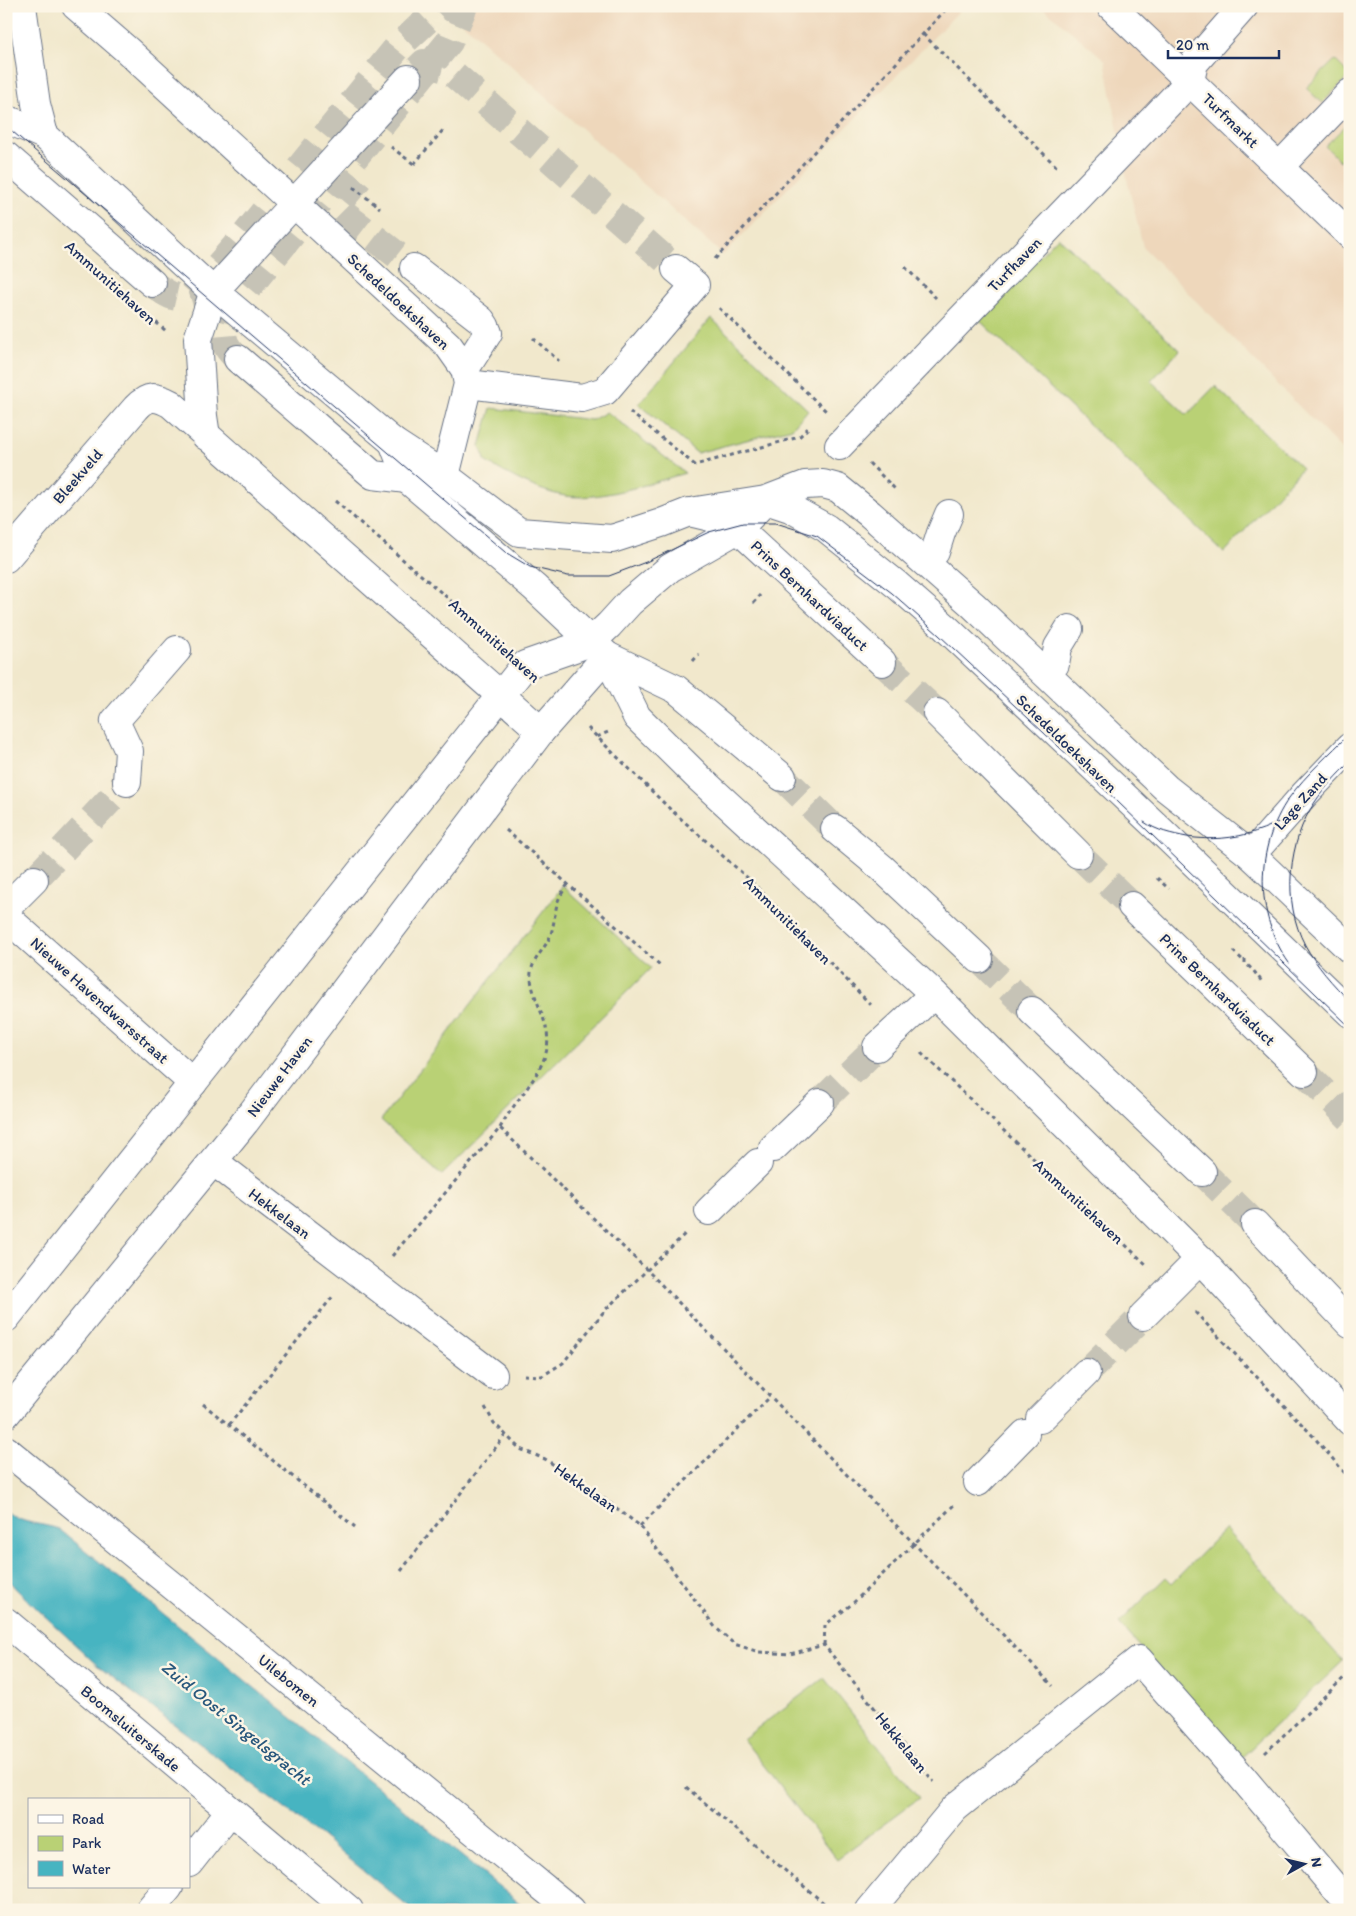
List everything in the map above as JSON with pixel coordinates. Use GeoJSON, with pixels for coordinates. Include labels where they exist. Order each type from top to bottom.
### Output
{"type":"FeatureCollection","features":[{"type":"Feature","properties":{"kind":"street"},"geometry":{"type":"LineString","coordinates":[[22,6],[36,104],[44,135]]}},
{"type":"Feature","properties":{"kind":"street","name":"Schedeldoekshaven"},"geometry":{"type":"LineString","coordinates":[[76,6],[127,50],[448,344],[467,377]]}},
{"type":"Feature","properties":{"kind":"street","name":"Turfmarkt"},"geometry":{"type":"LineString","coordinates":[[1111,6],[1350,235]]}},
{"type":"Feature","properties":{"kind":"street"},"geometry":{"type":"LineString","coordinates":[[1190,81],[1194,63],[1244,6]]}},
{"type":"Feature","properties":{"kind":"street"},"geometry":{"type":"LineString","coordinates":[[6,24],[29,52]]}},
{"type":"Feature","properties":{"kind":"street"},"geometry":{"type":"LineString","coordinates":[[408,79],[214,291],[198,339],[206,436],[541,730]]}},
{"type":"Feature","properties":{"kind":"street","name":"Turfhaven"},"geometry":{"type":"LineString","coordinates":[[844,440],[1190,81]]}},
{"type":"Feature","properties":{"kind":"street"},"geometry":{"type":"LineString","coordinates":[[1279,167],[1350,93]]}},
{"type":"Feature","properties":{"kind":"street"},"geometry":{"type":"LineString","coordinates":[[6,119],[44,135],[214,291],[393,442],[445,476],[519,532],[612,540],[689,512],[766,500],[805,485],[823,484],[838,488],[879,523],[1046,655],[1091,699],[1102,727]]}},
{"type":"Feature","properties":{"kind":"street"},"geometry":{"type":"LineString","coordinates":[[6,156],[152,283]]}},
{"type":"Feature","properties":{"kind":"street"},"geometry":{"type":"LineString","coordinates":[[414,268],[465,308],[485,326],[488,333],[467,377],[445,476]]}},
{"type":"Feature","properties":{"kind":"street"},"geometry":{"type":"LineString","coordinates":[[467,377],[582,398],[605,391],[695,285],[676,269]]}},
{"type":"Feature","properties":{"kind":"street"},"geometry":{"type":"LineString","coordinates":[[238,359],[372,475],[407,479]]}},
{"type":"Feature","properties":{"kind":"street","name":"Bleekveld"},"geometry":{"type":"LineString","coordinates":[[6,558],[142,401],[160,398],[171,404],[206,436]]}},
{"type":"Feature","properties":{"kind":"street"},"geometry":{"type":"LineString","coordinates":[[393,442],[407,479],[535,588],[599,649],[676,689],[782,777]]}},
{"type":"Feature","properties":{"kind":"street"},"geometry":{"type":"LineString","coordinates":[[599,649],[609,625],[630,602],[670,568],[738,529],[766,500]]}},
{"type":"Feature","properties":{"kind":"street","name":"Schedeldoekshaven"},"geometry":{"type":"LineString","coordinates":[[766,500],[790,508],[826,528],[911,596],[1350,1012]]}},
{"type":"Feature","properties":{"kind":"street"},"geometry":{"type":"LineString","coordinates":[[689,512],[718,519],[738,529]]}},
{"type":"Feature","properties":{"kind":"street"},"geometry":{"type":"LineString","coordinates":[[879,523],[902,521],[926,543],[980,603],[1102,727],[1166,788],[1251,855],[1350,949]]}},
{"type":"Feature","properties":{"kind":"street","name":"Prins Bernhardviaduct"},"geometry":{"type":"LineString","coordinates":[[738,529],[882,662]]}},
{"type":"Feature","properties":{"kind":"street"},"geometry":{"type":"LineString","coordinates":[[6,1318],[500,694],[525,665],[599,649]]}},
{"type":"Feature","properties":{"kind":"street"},"geometry":{"type":"LineString","coordinates":[[599,649],[637,717],[699,778],[934,994],[1200,1259],[1350,1421]]}},
{"type":"Feature","properties":{"kind":"street","name":"Nieuwe Haven"},"geometry":{"type":"LineString","coordinates":[[6,1414],[213,1161],[541,730],[564,704],[599,649]]}},
{"type":"Feature","properties":{"kind":"street"},"geometry":{"type":"LineString","coordinates":[[127,782],[129,751],[115,721],[177,650]]}},
{"type":"Feature","properties":{"kind":"street"},"geometry":{"type":"LineString","coordinates":[[937,712],[1078,854]]}},
{"type":"Feature","properties":{"kind":"street","name":"Lage Zand"},"geometry":{"type":"LineString","coordinates":[[1251,855],[1350,747]]}},
{"type":"Feature","properties":{"kind":"street"},"geometry":{"type":"LineString","coordinates":[[835,828],[882,868],[979,959]]}},
{"type":"Feature","properties":{"kind":"street"},"geometry":{"type":"LineString","coordinates":[[6,908],[34,880]]}},
{"type":"Feature","properties":{"kind":"street","name":"Prins Bernhardviaduct"},"geometry":{"type":"LineString","coordinates":[[1132,906],[1304,1072]]}},
{"type":"Feature","properties":{"kind":"street","name":"Nieuwe Havendwarsstraat"},"geometry":{"type":"LineString","coordinates":[[6,917],[193,1083]]}},
{"type":"Feature","properties":{"kind":"street"},"geometry":{"type":"LineString","coordinates":[[886,1038],[934,994]]}},
{"type":"Feature","properties":{"kind":"street"},"geometry":{"type":"LineString","coordinates":[[1032,1011],[1202,1172]]}},
{"type":"Feature","properties":{"kind":"street"},"geometry":{"type":"LineString","coordinates":[[709,1211],[820,1103]]}},
{"type":"Feature","properties":{"kind":"street","name":"Hekkelaan"},"geometry":{"type":"LineString","coordinates":[[213,1161],[493,1375]]}},
{"type":"Feature","properties":{"kind":"street"},"geometry":{"type":"LineString","coordinates":[[1255,1224],[1350,1324]]}},
{"type":"Feature","properties":{"kind":"street"},"geometry":{"type":"LineString","coordinates":[[1143,1316],[1200,1259]]}},
{"type":"Feature","properties":{"kind":"street"},"geometry":{"type":"LineString","coordinates":[[978,1482],[1086,1373]]}},
{"type":"Feature","properties":{"kind":"street","name":"Uilebomen"},"geometry":{"type":"LineString","coordinates":[[6,1450],[571,1910]]}},
{"type":"Feature","properties":{"kind":"street","name":"Boomsluiterskade"},"geometry":{"type":"LineString","coordinates":[[6,1622],[349,1910]]}},
{"type":"Feature","properties":{"kind":"street"},"geometry":{"type":"LineString","coordinates":[[870,1910],[955,1808],[1139,1660],[1241,1776],[1344,1903]]}},
{"type":"Feature","properties":{"kind":"street"},"geometry":{"type":"LineString","coordinates":[[190,1862],[230,1811]]}},
{"type":"Feature","properties":{"kind":"street"},"geometry":{"type":"LineString","coordinates":[[150,1910],[168,1888]]}},
{"type":"Feature","properties":{"kind":"path"},"geometry":{"type":"LineString","coordinates":[[714,261],[949,6]]}},
{"type":"Feature","properties":{"kind":"path"},"geometry":{"type":"LineString","coordinates":[[923,34],[1082,193]]}},
{"type":"Feature","properties":{"kind":"path"},"geometry":{"type":"LineString","coordinates":[[391,146],[415,165],[444,129]]}},
{"type":"Feature","properties":{"kind":"path"},"geometry":{"type":"LineString","coordinates":[[904,266],[960,320]]}},
{"type":"Feature","properties":{"kind":"path"},"geometry":{"type":"LineString","coordinates":[[716,304],[844,440]]}},
{"type":"Feature","properties":{"kind":"path","name":"Ammunitiehaven"},"geometry":{"type":"LineString","coordinates":[[150,316],[171,336]]}},
{"type":"Feature","properties":{"kind":"path"},"geometry":{"type":"LineString","coordinates":[[629,411],[695,465],[798,437],[812,425]]}},
{"type":"Feature","properties":{"kind":"path","name":"Ammunitiehaven"},"geometry":{"type":"LineString","coordinates":[[329,496],[525,665]]}},
{"type":"Feature","properties":{"kind":"path","name":"Ammunitiehaven"},"geometry":{"type":"LineString","coordinates":[[564,704],[670,809],[750,880],[886,1038],[1171,1288],[1313,1436],[1350,1479]]}},
{"type":"Feature","properties":{"kind":"path"},"geometry":{"type":"LineString","coordinates":[[518,842],[660,965]]}},
{"type":"Feature","properties":{"kind":"path"},"geometry":{"type":"LineString","coordinates":[[229,1425],[500,1128],[508,1113],[536,1073],[545,1055],[546,1024],[534,994],[531,977],[532,968],[554,928],[558,902],[568,884]]}},
{"type":"Feature","properties":{"kind":"path"},"geometry":{"type":"LineString","coordinates":[[500,1128],[647,1270],[1077,1710]]}},
{"type":"Feature","properties":{"kind":"path"},"geometry":{"type":"LineString","coordinates":[[493,1375],[542,1376],[563,1363],[605,1310],[688,1231]]}},
{"type":"Feature","properties":{"kind":"path","name":"Hekkelaan"},"geometry":{"type":"LineString","coordinates":[[493,1375],[481,1401],[494,1423],[520,1449],[545,1459],[598,1494],[640,1526],[714,1628],[734,1644],[759,1652],[790,1654],[824,1645],[955,1808]]}},
{"type":"Feature","properties":{"kind":"path"},"geometry":{"type":"LineString","coordinates":[[640,1526],[770,1397]]}},
{"type":"Feature","properties":{"kind":"path"},"geometry":{"type":"LineString","coordinates":[[203,1404],[355,1527]]}},
{"type":"Feature","properties":{"kind":"path"},"geometry":{"type":"LineString","coordinates":[[402,1570],[506,1434]]}},
{"type":"Feature","properties":{"kind":"path"},"geometry":{"type":"LineString","coordinates":[[824,1645],[825,1625],[852,1604],[958,1501]]}},
{"type":"Feature","properties":{"kind":"path"},"geometry":{"type":"LineString","coordinates":[[1241,1776],[1350,1672]]}},
{"type":"Feature","properties":{"kind":"path"},"geometry":{"type":"LineString","coordinates":[[686,1787],[832,1910]]}},
{"type":"Feature","properties":{"kind":"shaded area"},"geometry":{"type":"Polygon","coordinates":[[[444,6],[964,6],[723,255],[444,6]]]}},
{"type":"Feature","properties":{"kind":"shaded area"},"geometry":{"type":"Polygon","coordinates":[[[1041,6],[1350,6],[1350,458],[1143,247],[1127,179],[1105,60],[1041,6]]]}},
{"type":"Feature","properties":{"kind":"green space"},"geometry":{"type":"Polygon","coordinates":[[[1335,60],[1350,75],[1322,103],[1306,88],[1335,60]]]}},
{"type":"Feature","properties":{"kind":"green space"},"geometry":{"type":"Polygon","coordinates":[[[1350,121],[1350,151],[1340,161],[1325,146],[1350,121]]]}},
{"type":"Feature","properties":{"kind":"green space"},"geometry":{"type":"Polygon","coordinates":[[[1058,237],[1180,350],[1151,381],[1187,415],[1215,386],[1302,468],[1224,553],[979,320],[1058,237]]]}},
{"type":"Feature","properties":{"kind":"green space"},"geometry":{"type":"Polygon","coordinates":[[[711,318],[808,410],[792,428],[697,453],[639,404],[711,318]]]}},
{"type":"Feature","properties":{"kind":"green space"},"geometry":{"type":"Polygon","coordinates":[[[491,408],[592,420],[607,412],[685,473],[622,491],[589,496],[574,497],[560,495],[540,489],[486,462],[480,446],[491,408]]]}},
{"type":"Feature","properties":{"kind":"green space"},"geometry":{"type":"Polygon","coordinates":[[[563,886],[651,968],[442,1175],[381,1120],[563,886]]]}},
{"type":"Feature","properties":{"kind":"green space"},"geometry":{"type":"Polygon","coordinates":[[[1225,1529],[1343,1661],[1240,1759],[1119,1623],[1166,1577],[1172,1583],[1225,1529]]]}},
{"type":"Feature","properties":{"kind":"green space"},"geometry":{"type":"Polygon","coordinates":[[[824,1678],[919,1798],[837,1859],[743,1739],[824,1678]]]}},
{"type":"Feature","properties":{"kind":"water","name":"Zuid Oost Singelsgracht"},"geometry":{"type":"Polygon","coordinates":[[[6,1512],[18,1519],[59,1529],[528,1910],[412,1910],[326,1840],[99,1667],[16,1589],[6,1577],[6,1512]]]}},
{"type":"Feature","properties":{"kind":"tunnel"},"geometry":{"type":"LineString","coordinates":[[152,283],[166,293],[176,297],[193,295],[246,234],[396,49],[442,6]]}},
{"type":"Feature","properties":{"kind":"tunnel"},"geometry":{"type":"LineString","coordinates":[[238,359],[227,347],[223,337],[224,325],[229,311],[449,42],[464,6]]}},
{"type":"Feature","properties":{"kind":"tunnel"},"geometry":{"type":"LineString","coordinates":[[418,69],[424,63],[449,70],[676,269]]}},
{"type":"Feature","properties":{"kind":"tunnel"},"geometry":{"type":"LineString","coordinates":[[359,178],[340,201],[339,209],[414,268]]}},
{"type":"Feature","properties":{"kind":"tunnel"},"geometry":{"type":"LineString","coordinates":[[882,662],[937,713]]}},
{"type":"Feature","properties":{"kind":"tunnel"},"geometry":{"type":"LineString","coordinates":[[782,777],[835,829]]}},
{"type":"Feature","properties":{"kind":"tunnel"},"geometry":{"type":"LineString","coordinates":[[34,880],[127,782]]}},
{"type":"Feature","properties":{"kind":"tunnel"},"geometry":{"type":"LineString","coordinates":[[1078,854],[1132,906]]}},
{"type":"Feature","properties":{"kind":"tunnel"},"geometry":{"type":"LineString","coordinates":[[979,959],[1032,1011]]}},
{"type":"Feature","properties":{"kind":"tunnel"},"geometry":{"type":"LineString","coordinates":[[820,1103],[877,1047]]}},
{"type":"Feature","properties":{"kind":"tunnel"},"geometry":{"type":"LineString","coordinates":[[1304,1072],[1350,1118]]}},
{"type":"Feature","properties":{"kind":"tunnel"},"geometry":{"type":"LineString","coordinates":[[1202,1172],[1255,1224]]}},
{"type":"Feature","properties":{"kind":"tunnel"},"geometry":{"type":"LineString","coordinates":[[1086,1373],[1143,1316]]}},
{"type":"Feature","properties":{"kind":"tram line"},"geometry":{"type":"LineString","coordinates":[[6,126],[505,552],[530,567],[568,576],[609,576],[646,562],[709,532],[743,523],[776,523],[817,536],[892,593],[939,635],[1118,802],[1350,1027]]}},
{"type":"Feature","properties":{"kind":"tram line"},"geometry":{"type":"LineString","coordinates":[[1289,963],[1269,923],[1265,902],[1263,881],[1265,859],[1270,838],[1278,817],[1289,798],[1310,772],[1350,733]]}},
{"type":"Feature","properties":{"kind":"tram line"},"geometry":{"type":"LineString","coordinates":[[1350,762],[1315,802],[1306,818],[1299,835],[1291,872],[1293,910],[1305,945],[1325,974],[1350,1001]]}},
{"type":"Feature","properties":{"kind":"tram line"},"geometry":{"type":"LineString","coordinates":[[1144,822],[1159,830],[1187,837],[1205,839],[1239,836],[1256,832],[1287,818],[1315,797]]}}]}
